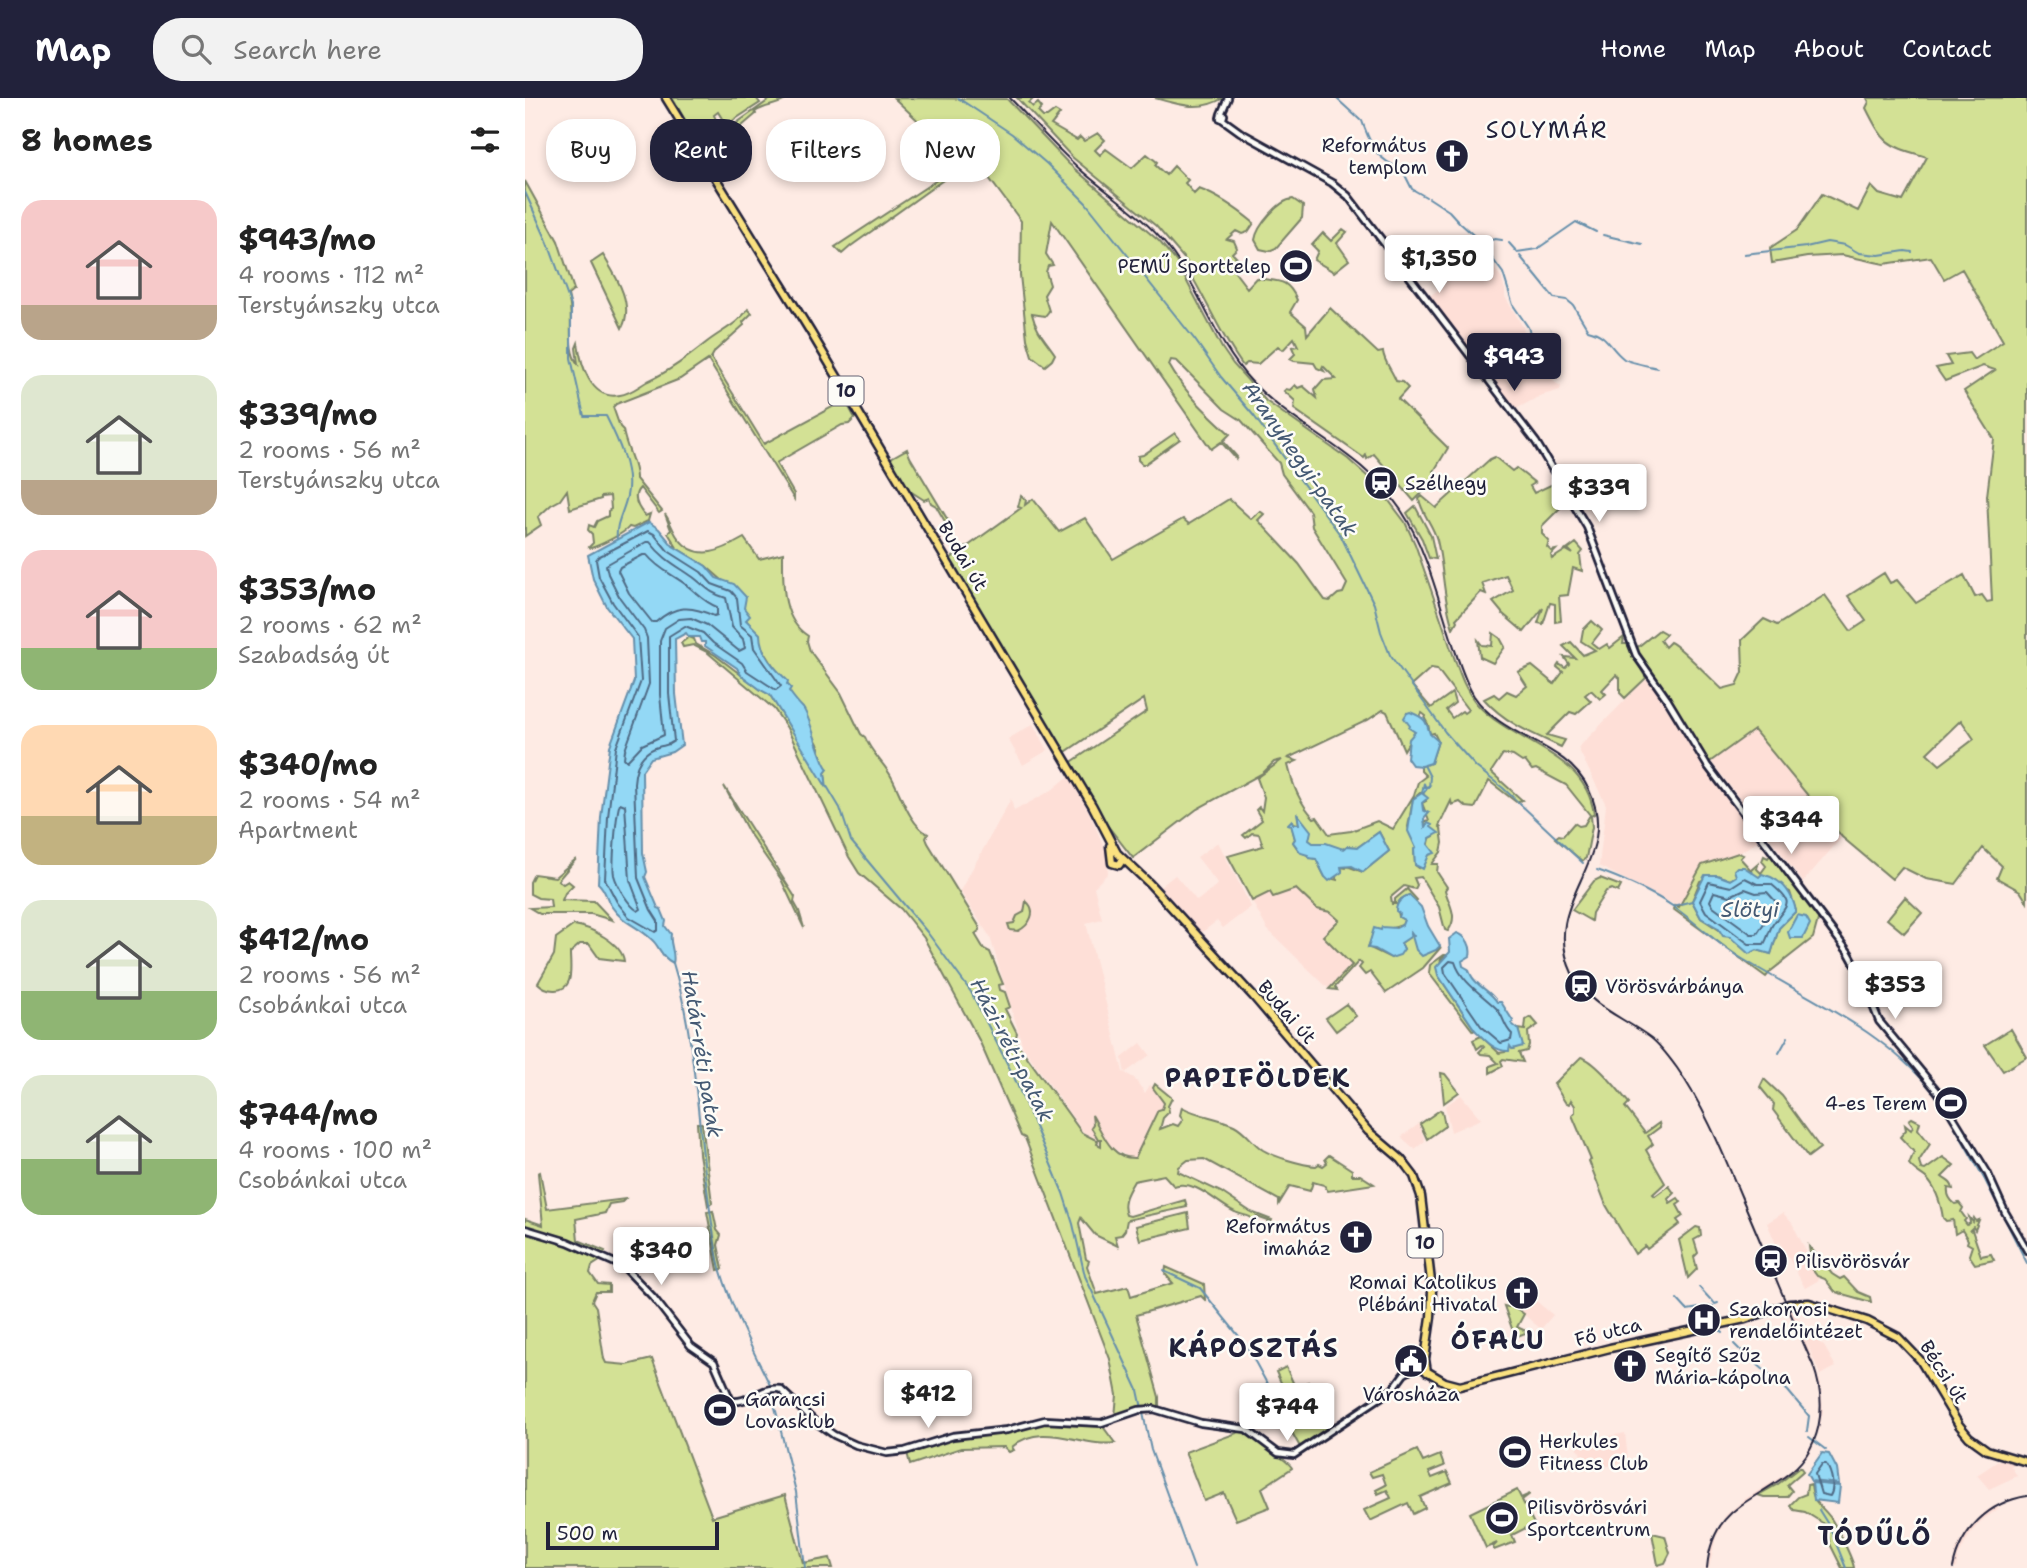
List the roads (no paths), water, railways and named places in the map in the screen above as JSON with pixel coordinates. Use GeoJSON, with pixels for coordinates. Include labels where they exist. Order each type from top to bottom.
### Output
{"type":"FeatureCollection","features":[{"type":"Feature","properties":{"kind":"main road","name":"Budai út"},"geometry":{"type":"LineString","coordinates":[[666,98],[785,290],[1088,798],[1118,858],[1142,874],[1253,996],[1356,1118],[1408,1167],[1420,1191],[1432,1300],[1422,1367]]}},
{"type":"Feature","properties":{"kind":"main road"},"geometry":{"type":"LineString","coordinates":[[1228,98],[1223,116],[1240,132],[1332,183],[1352,199],[1528,430],[1584,521],[1633,650],[1676,712],[1700,756],[1840,942],[1859,971],[1881,1025],[1938,1092],[1987,1171],[2005,1212],[2027,1250]]}},
{"type":"Feature","properties":{"kind":"main road"},"geometry":{"type":"LineString","coordinates":[[525,1230],[568,1242],[605,1256],[624,1267],[653,1297],[691,1346],[714,1362],[731,1401],[738,1402],[774,1388],[786,1393],[814,1421],[834,1435],[856,1445],[887,1453],[905,1451],[953,1436],[1007,1430],[1045,1420],[1101,1423],[1142,1410],[1160,1409],[1201,1423],[1246,1429],[1278,1453],[1294,1455],[1393,1389],[1404,1374],[1422,1367]]}},
{"type":"Feature","properties":{"kind":"main road","name":"Fő utca"},"geometry":{"type":"LineString","coordinates":[[1422,1367],[1445,1382],[1460,1386],[1610,1348],[1751,1318],[1789,1304],[1809,1303],[1827,1309]]}},
{"type":"Feature","properties":{"kind":"main road","name":"Bécsi út"},"geometry":{"type":"LineString","coordinates":[[1827,1309],[1879,1326],[1898,1337],[1920,1360],[1969,1437],[1987,1450],[2027,1462]]}},
{"type":"Feature","properties":{"kind":"water"},"geometry":{"type":"Polygon","coordinates":[[[649,522],[659,529],[673,546],[706,566],[716,578],[734,584],[746,597],[744,608],[750,616],[746,620],[760,634],[765,654],[788,681],[787,684],[791,688],[789,691],[803,708],[828,769],[825,773],[827,788],[770,695],[705,646],[705,642],[701,642],[699,637],[689,637],[686,633],[675,639],[676,694],[682,745],[672,752],[651,758],[642,771],[643,853],[647,872],[645,877],[666,921],[665,926],[671,934],[673,963],[664,957],[645,933],[617,913],[598,883],[601,817],[610,746],[634,681],[632,639],[607,607],[593,579],[588,555],[649,522]]]}},
{"type":"Feature","properties":{"kind":"water"},"geometry":{"type":"Polygon","coordinates":[[[1410,712],[1424,720],[1430,734],[1438,741],[1431,763],[1412,765],[1407,758],[1409,739],[1415,732],[1409,728],[1404,718],[1410,712]]]}},
{"type":"Feature","properties":{"kind":"water"},"geometry":{"type":"Polygon","coordinates":[[[1424,783],[1425,787],[1429,786],[1423,794],[1428,798],[1422,803],[1423,810],[1429,813],[1424,819],[1425,827],[1428,823],[1439,833],[1430,838],[1428,844],[1435,853],[1429,855],[1423,869],[1415,865],[1416,848],[1408,831],[1413,799],[1422,793],[1424,783]]]}},
{"type":"Feature","properties":{"kind":"water"},"geometry":{"type":"Polygon","coordinates":[[[1297,813],[1311,831],[1309,840],[1313,843],[1326,843],[1343,849],[1347,846],[1358,847],[1379,832],[1389,851],[1363,872],[1352,866],[1341,867],[1342,872],[1329,881],[1316,859],[1301,853],[1293,842],[1295,839],[1291,825],[1288,824],[1292,820],[1293,824],[1299,824],[1297,813]]]}},
{"type":"Feature","properties":{"kind":"water","name":"Slötyi"},"geometry":{"type":"Polygon","coordinates":[[[1744,867],[1759,877],[1762,874],[1775,879],[1785,887],[1792,898],[1796,911],[1779,928],[1771,954],[1757,950],[1749,954],[1730,937],[1723,936],[1718,928],[1701,918],[1692,901],[1705,875],[1717,875],[1730,880],[1736,876],[1734,870],[1744,867]]]}},
{"type":"Feature","properties":{"kind":"water"},"geometry":{"type":"Polygon","coordinates":[[[1409,895],[1421,907],[1440,946],[1422,956],[1416,950],[1411,932],[1410,937],[1401,943],[1404,949],[1400,955],[1391,958],[1368,948],[1374,928],[1381,930],[1382,927],[1396,928],[1402,925],[1404,920],[1399,917],[1396,908],[1404,897],[1409,895]]]}},
{"type":"Feature","properties":{"kind":"water"},"geometry":{"type":"Polygon","coordinates":[[[1797,915],[1806,917],[1810,924],[1803,938],[1790,938],[1788,932],[1797,915]]]}},
{"type":"Feature","properties":{"kind":"water"},"geometry":{"type":"Polygon","coordinates":[[[1457,933],[1466,939],[1470,949],[1470,956],[1462,961],[1463,966],[1469,969],[1473,979],[1497,1002],[1501,1002],[1513,1021],[1512,1024],[1518,1029],[1523,1046],[1512,1049],[1510,1046],[1509,1051],[1504,1051],[1486,1041],[1475,1030],[1438,975],[1436,967],[1450,952],[1449,939],[1457,933]]]}},
{"type":"Feature","properties":{"kind":"water"},"geometry":{"type":"Polygon","coordinates":[[[1822,1453],[1829,1454],[1837,1469],[1839,1484],[1811,1481],[1807,1474],[1822,1453]]]}},
{"type":"Feature","properties":{"kind":"water"},"geometry":{"type":"Polygon","coordinates":[[[1812,1483],[1840,1486],[1838,1503],[1814,1500],[1812,1483]]]}},
{"type":"Feature","properties":{"kind":"waterway","name":"Aranyhegyi-patak"},"geometry":{"type":"LineString","coordinates":[[958,98],[1012,134],[1086,203],[1254,416],[1341,536],[1374,604],[1390,655],[1445,732],[1476,767],[1503,788],[1583,863]]}},
{"type":"Feature","properties":{"kind":"waterway"},"geometry":{"type":"LineString","coordinates":[[1336,98],[1360,120]]}},
{"type":"Feature","properties":{"kind":"waterway"},"geometry":{"type":"LineString","coordinates":[[1362,121],[1380,156],[1402,169],[1412,189],[1426,197]]}},
{"type":"Feature","properties":{"kind":"waterway","name":"Határ-réti patak"},"geometry":{"type":"LineString","coordinates":[[525,192],[548,243],[571,306],[571,358],[584,416],[606,416],[626,465],[628,486],[626,502],[617,528],[617,539]]}},
{"type":"Feature","properties":{"kind":"waterway"},"geometry":{"type":"LineString","coordinates":[[1429,198],[1449,211],[1459,222]]}},
{"type":"Feature","properties":{"kind":"waterway"},"geometry":{"type":"LineString","coordinates":[[1517,252],[1537,249],[1576,222],[1596,232]]}},
{"type":"Feature","properties":{"kind":"waterway"},"geometry":{"type":"LineString","coordinates":[[1460,223],[1481,242]]}},
{"type":"Feature","properties":{"kind":"waterway"},"geometry":{"type":"LineString","coordinates":[[1603,235],[1642,244]]}},
{"type":"Feature","properties":{"kind":"waterway"},"geometry":{"type":"LineString","coordinates":[[1483,242],[1502,240]]}},
{"type":"Feature","properties":{"kind":"waterway"},"geometry":{"type":"LineString","coordinates":[[1744,254],[1827,242],[1845,245],[1859,253],[1879,255],[1912,252]]}},
{"type":"Feature","properties":{"kind":"waterway"},"geometry":{"type":"LineString","coordinates":[[1509,243],[1518,253]]}},
{"type":"Feature","properties":{"kind":"waterway"},"geometry":{"type":"LineString","coordinates":[[1486,246],[1503,273],[1513,305],[1528,327],[1536,351]]}},
{"type":"Feature","properties":{"kind":"waterway"},"geometry":{"type":"LineString","coordinates":[[1520,256],[1554,298],[1567,300],[1573,305],[1588,330],[1605,338],[1624,359],[1657,368]]}},
{"type":"Feature","properties":{"kind":"waterway"},"geometry":{"type":"LineString","coordinates":[[1424,765],[1430,777],[1429,787]]}},
{"type":"Feature","properties":{"kind":"waterway","name":"Házi-réti-patak"},"geometry":{"type":"LineString","coordinates":[[825,783],[840,808],[851,841],[927,932],[971,992],[1014,1077],[1063,1193],[1085,1276],[1138,1390],[1151,1450],[1194,1568]]}},
{"type":"Feature","properties":{"kind":"waterway","name":"Aranyhegyi-patak"},"geometry":{"type":"LineString","coordinates":[[1597,870],[1637,886],[1666,902],[1732,952],[1867,1032],[1912,1069],[1932,1091]]}},
{"type":"Feature","properties":{"kind":"waterway","name":"Aranyhegyi-patak"},"geometry":{"type":"LineString","coordinates":[[1673,906],[1692,901]]}},
{"type":"Feature","properties":{"kind":"waterway","name":"Határ-réti patak"},"geometry":{"type":"LineString","coordinates":[[673,963],[692,1054],[718,1261],[736,1313],[770,1385]]}},
{"type":"Feature","properties":{"kind":"waterway"},"geometry":{"type":"LineString","coordinates":[[1779,1053],[1788,1037]]}},
{"type":"Feature","properties":{"kind":"waterway"},"geometry":{"type":"LineString","coordinates":[[1955,1127],[2027,1263]]}},
{"type":"Feature","properties":{"kind":"waterway"},"geometry":{"type":"LineString","coordinates":[[1164,1271],[1200,1288],[1246,1345],[1277,1402]]}},
{"type":"Feature","properties":{"kind":"waterway"},"geometry":{"type":"LineString","coordinates":[[1699,1287],[1710,1299]]}},
{"type":"Feature","properties":{"kind":"waterway"},"geometry":{"type":"LineString","coordinates":[[1677,1299],[1687,1310],[1713,1306]]}},
{"type":"Feature","properties":{"kind":"waterway"},"geometry":{"type":"LineString","coordinates":[[1712,1300],[1715,1304],[1718,1303]]}},
{"type":"Feature","properties":{"kind":"waterway"},"geometry":{"type":"LineString","coordinates":[[1719,1329],[1723,1333]]}},
{"type":"Feature","properties":{"kind":"waterway"},"geometry":{"type":"LineString","coordinates":[[1734,1344],[1739,1349]]}},
{"type":"Feature","properties":{"kind":"waterway"},"geometry":{"type":"LineString","coordinates":[[1741,1350],[1788,1391],[1809,1416],[1807,1431]]}},
{"type":"Feature","properties":{"kind":"waterway","name":"Határ-réti patak"},"geometry":{"type":"LineString","coordinates":[[771,1391],[796,1492],[805,1568]]}},
{"type":"Feature","properties":{"kind":"waterway"},"geometry":{"type":"LineString","coordinates":[[1809,1437],[1826,1450]]}},
{"type":"Feature","properties":{"kind":"waterway"},"geometry":{"type":"LineString","coordinates":[[1819,1510],[1829,1526],[1846,1568]]}},
{"type":"Feature","properties":{"kind":"railway"},"geometry":{"type":"LineString","coordinates":[[1010,98],[1073,163],[1158,235],[1179,262],[1227,349],[1251,381],[1288,414],[1366,471],[1384,489],[1401,510],[1418,541],[1462,671],[1474,696],[1486,711],[1501,722],[1565,761],[1579,774],[1589,790],[1597,815],[1596,838],[1565,924],[1564,947],[1572,973],[1579,985],[1597,1003],[1640,1030],[1658,1045],[1677,1068],[1696,1099],[1720,1146],[1818,1381],[1818,1427],[1807,1454],[1784,1477],[1744,1503],[1723,1522],[1710,1549],[1707,1568]]}},
{"type":"Feature","properties":{"kind":"railway"},"geometry":{"type":"LineString","coordinates":[[1953,1568],[1962,1542],[1978,1520],[2000,1504],[2027,1496]]}},
{"type":"Feature","properties":{"kind":"place","name":"Református templom"},"geometry":{"type":"Point","coordinates":[1452,156]}},
{"type":"Feature","properties":{"kind":"place","name":"PEMŰ Sporttelep"},"geometry":{"type":"Point","coordinates":[1296,266]}},
{"type":"Feature","properties":{"kind":"place","name":"Szélhegy"},"geometry":{"type":"Point","coordinates":[1381,483]}},
{"type":"Feature","properties":{"kind":"place","name":"Vörösvárbánya"},"geometry":{"type":"Point","coordinates":[1581,986]}},
{"type":"Feature","properties":{"kind":"place","name":"4-es Terem"},"geometry":{"type":"Point","coordinates":[1951,1103]}},
{"type":"Feature","properties":{"kind":"place","name":"Református imaház"},"geometry":{"type":"Point","coordinates":[1356,1237]}},
{"type":"Feature","properties":{"kind":"place","name":"Pilisvörösvár"},"geometry":{"type":"Point","coordinates":[1771,1261]}},
{"type":"Feature","properties":{"kind":"place","name":"Romai Katolikus Plébáni Hivatal"},"geometry":{"type":"Point","coordinates":[1522,1293]}},
{"type":"Feature","properties":{"kind":"place","name":"Szakorvosi rendelőintézet"},"geometry":{"type":"Point","coordinates":[1704,1320]}},
{"type":"Feature","properties":{"kind":"place","name":"Városháza"},"geometry":{"type":"Point","coordinates":[1411,1361]}},
{"type":"Feature","properties":{"kind":"place","name":"Segítő Szűz Mária-kápolna"},"geometry":{"type":"Point","coordinates":[1630,1366]}},
{"type":"Feature","properties":{"kind":"place","name":"Garancsi Lovasklub"},"geometry":{"type":"Point","coordinates":[720,1410]}},
{"type":"Feature","properties":{"kind":"place","name":"Herkules Fitness Club"},"geometry":{"type":"Point","coordinates":[1515,1452]}},
{"type":"Feature","properties":{"kind":"place","name":"Pilisvörösvári Sportcentrum"},"geometry":{"type":"Point","coordinates":[1502,1518]}},
{"type":"Feature","properties":{"kind":"district","name":"SOLYMÁR"},"geometry":{"type":"Point","coordinates":[1547,130]}},
{"type":"Feature","properties":{"kind":"district","name":"PAPIFÖLDEK"},"geometry":{"type":"Point","coordinates":[1258,1077]}},
{"type":"Feature","properties":{"kind":"district","name":"ÓFALU"},"geometry":{"type":"Point","coordinates":[1498,1339]}},
{"type":"Feature","properties":{"kind":"district","name":"KÁPOSZTÁS"},"geometry":{"type":"Point","coordinates":[1254,1347]}},
{"type":"Feature","properties":{"kind":"district","name":"TÓDŰLŐ"},"geometry":{"type":"Point","coordinates":[1875,1535]}}]}
